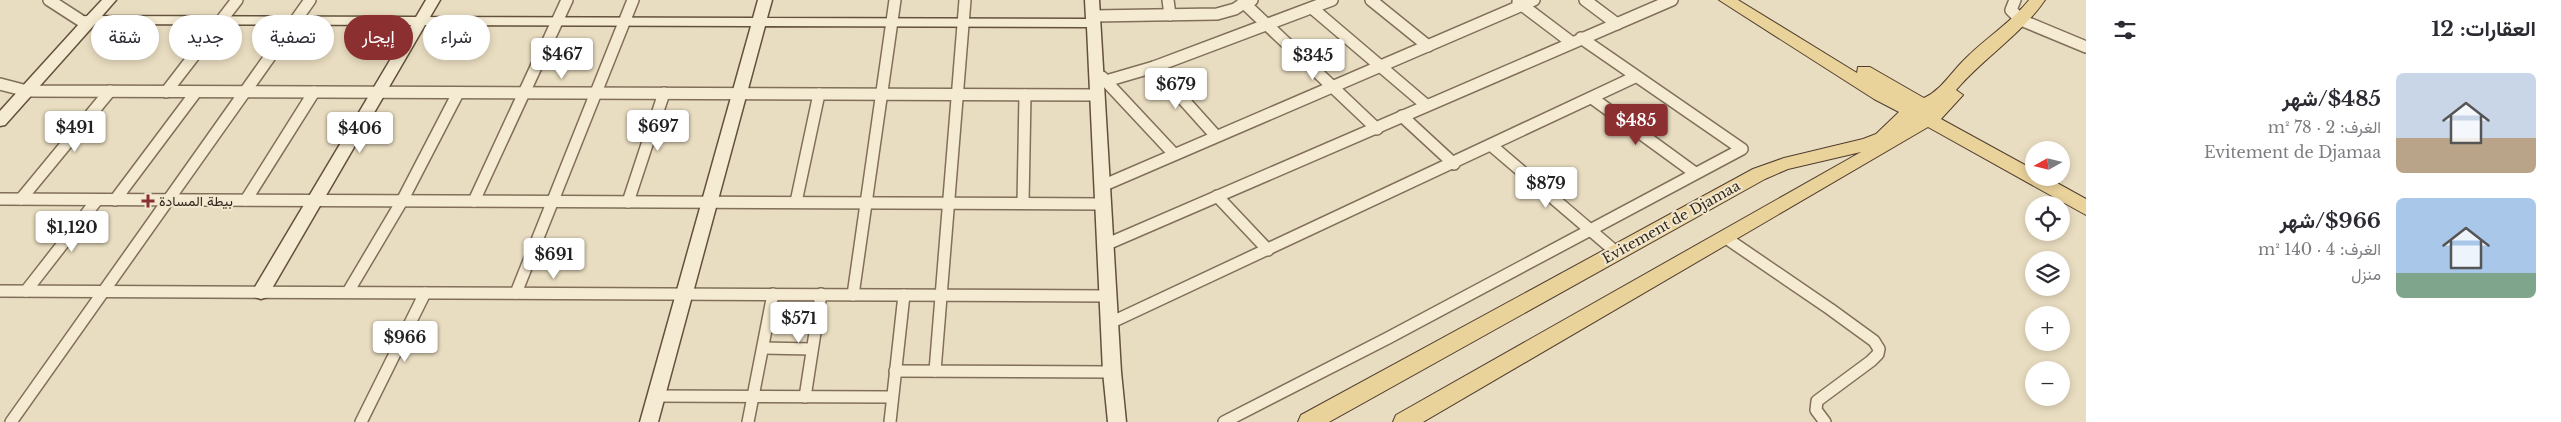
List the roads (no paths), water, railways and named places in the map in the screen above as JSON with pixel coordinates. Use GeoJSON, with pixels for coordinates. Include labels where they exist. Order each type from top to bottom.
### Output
{"type":"FeatureCollection","features":[{"type":"Feature","properties":{"kind":"main road"},"geometry":{"type":"LineString","coordinates":[[1727,0],[1880,95],[1925,112],[2025,165]]}},
{"type":"Feature","properties":{"kind":"main road"},"geometry":{"type":"LineString","coordinates":[[1748,0],[1865,72],[1925,112],[2086,208]]}},
{"type":"Feature","properties":{"kind":"main road","name":"Evitement de Djamaa"},"geometry":{"type":"LineString","coordinates":[[1404,422],[1726,238],[1925,112],[1969,64],[2021,20],[2037,0]]}},
{"type":"Feature","properties":{"kind":"main road","name":"Evitement de Djamaa"},"geometry":{"type":"LineString","coordinates":[[1309,422],[1765,171],[1878,140],[1894,128],[1925,112]]}},
{"type":"Feature","properties":{"kind":"main road"},"geometry":{"type":"LineString","coordinates":[[2061,186],[2086,200]]}},
{"type":"Feature","properties":{"kind":"street"},"geometry":{"type":"LineString","coordinates":[[49,0],[86,20],[169,20]]}},
{"type":"Feature","properties":{"kind":"street"},"geometry":{"type":"LineString","coordinates":[[86,20],[98,0]]}},
{"type":"Feature","properties":{"kind":"street"},"geometry":{"type":"LineString","coordinates":[[0,107],[21,90],[86,20],[109,0]]}},
{"type":"Feature","properties":{"kind":"street"},"geometry":{"type":"LineString","coordinates":[[225,15],[237,0]]}},
{"type":"Feature","properties":{"kind":"street"},"geometry":{"type":"LineString","coordinates":[[299,15],[310,0]]}},
{"type":"Feature","properties":{"kind":"street"},"geometry":{"type":"LineString","coordinates":[[261,292],[434,0]]}},
{"type":"Feature","properties":{"kind":"street"},"geometry":{"type":"LineString","coordinates":[[474,201],[567,0]]}},
{"type":"Feature","properties":{"kind":"street"},"geometry":{"type":"LineString","coordinates":[[516,293],[633,0]]}},
{"type":"Feature","properties":{"kind":"street"},"geometry":{"type":"LineString","coordinates":[[649,422],[765,0]]}},
{"type":"Feature","properties":{"kind":"street"},"geometry":{"type":"LineString","coordinates":[[852,294],[895,0]]}},
{"type":"Feature","properties":{"kind":"street"},"geometry":{"type":"LineString","coordinates":[[935,371],[965,0]]}},
{"type":"Feature","properties":{"kind":"street"},"geometry":{"type":"LineString","coordinates":[[1092,0],[1100,82],[1102,186],[1112,372],[1117,422]]}},
{"type":"Feature","properties":{"kind":"street"},"geometry":{"type":"LineString","coordinates":[[1168,0],[1170,15]]}},
{"type":"Feature","properties":{"kind":"street"},"geometry":{"type":"LineString","coordinates":[[0,84],[21,90],[166,92],[1025,95],[1100,82],[1154,67],[1332,0]]}},
{"type":"Feature","properties":{"kind":"street"},"geometry":{"type":"LineString","coordinates":[[1371,0],[1428,46]]}},
{"type":"Feature","properties":{"kind":"street"},"geometry":{"type":"LineString","coordinates":[[1102,186],[1428,46],[1518,3],[1534,0]]}},
{"type":"Feature","properties":{"kind":"street"},"geometry":{"type":"LineString","coordinates":[[1585,0],[1618,24]]}},
{"type":"Feature","properties":{"kind":"street"},"geometry":{"type":"LineString","coordinates":[[1105,245],[1672,0]]}},
{"type":"Feature","properties":{"kind":"street"},"geometry":{"type":"LineString","coordinates":[[2015,0],[2011,10],[2021,20],[2086,48]]}},
{"type":"Feature","properties":{"kind":"street"},"geometry":{"type":"LineString","coordinates":[[334,20],[963,23],[1093,20],[1217,14],[1235,9],[1246,1],[1377,129]]}},
{"type":"Feature","properties":{"kind":"street"},"geometry":{"type":"LineString","coordinates":[[1224,422],[1742,149],[1635,77],[1518,3]]}},
{"type":"Feature","properties":{"kind":"street"},"geometry":{"type":"LineString","coordinates":[[1312,8],[1426,105]]}},
{"type":"Feature","properties":{"kind":"street"},"geometry":{"type":"LineString","coordinates":[[166,92],[190,60]]}},
{"type":"Feature","properties":{"kind":"street"},"geometry":{"type":"LineString","coordinates":[[11,422],[267,60]]}},
{"type":"Feature","properties":{"kind":"street"},"geometry":{"type":"LineString","coordinates":[[1154,67],[1216,136]]}},
{"type":"Feature","properties":{"kind":"street"},"geometry":{"type":"LineString","coordinates":[[1110,323],[1454,164],[1635,77]]}},
{"type":"Feature","properties":{"kind":"street"},"geometry":{"type":"LineString","coordinates":[[1100,82],[1174,154]]}},
{"type":"Feature","properties":{"kind":"street"},"geometry":{"type":"LineString","coordinates":[[0,121],[21,90]]}},
{"type":"Feature","properties":{"kind":"street"},"geometry":{"type":"LineString","coordinates":[[21,199],[110,91]]}},
{"type":"Feature","properties":{"kind":"street"},"geometry":{"type":"LineString","coordinates":[[115,200],[196,92]]}},
{"type":"Feature","properties":{"kind":"street"},"geometry":{"type":"LineString","coordinates":[[246,200],[314,92]]}},
{"type":"Feature","properties":{"kind":"street"},"geometry":{"type":"LineString","coordinates":[[348,292],[402,201],[458,93]]}},
{"type":"Feature","properties":{"kind":"street"},"geometry":{"type":"LineString","coordinates":[[628,202],[664,93]]}},
{"type":"Feature","properties":{"kind":"street"},"geometry":{"type":"LineString","coordinates":[[796,202],[818,94]]}},
{"type":"Feature","properties":{"kind":"street"},"geometry":{"type":"LineString","coordinates":[[1023,203],[1025,95]]}},
{"type":"Feature","properties":{"kind":"street"},"geometry":{"type":"LineString","coordinates":[[1592,98],[1695,173]]}},
{"type":"Feature","properties":{"kind":"street"},"geometry":{"type":"LineString","coordinates":[[1402,116],[1454,164]]}},
{"type":"Feature","properties":{"kind":"street"},"geometry":{"type":"LineString","coordinates":[[1492,146],[1616,252]]}},
{"type":"Feature","properties":{"kind":"street"},"geometry":{"type":"LineString","coordinates":[[1217,196],[1268,250]]}},
{"type":"Feature","properties":{"kind":"street"},"geometry":{"type":"LineString","coordinates":[[0,199],[1103,204]]}},
{"type":"Feature","properties":{"kind":"street"},"geometry":{"type":"LineString","coordinates":[[26,291],[97,200]]}},
{"type":"Feature","properties":{"kind":"street"},"geometry":{"type":"LineString","coordinates":[[1726,238],[1830,309],[1874,341],[1879,349],[1878,354],[1872,360],[1817,401],[1816,410],[1825,422]]}},
{"type":"Feature","properties":{"kind":"street"},"geometry":{"type":"LineString","coordinates":[[0,291],[1108,296]]}},
{"type":"Feature","properties":{"kind":"street"},"geometry":{"type":"LineString","coordinates":[[361,422],[425,293]]}},
{"type":"Feature","properties":{"kind":"street"},"geometry":{"type":"LineString","coordinates":[[748,422],[773,294]]}},
{"type":"Feature","properties":{"kind":"street"},"geometry":{"type":"LineString","coordinates":[[805,397],[821,294]]}},
{"type":"Feature","properties":{"kind":"street"},"geometry":{"type":"LineString","coordinates":[[890,422],[904,295]]}},
{"type":"Feature","properties":{"kind":"street"},"geometry":{"type":"LineString","coordinates":[[763,348],[812,349]]}},
{"type":"Feature","properties":{"kind":"street"},"geometry":{"type":"LineString","coordinates":[[895,371],[1112,372]]}},
{"type":"Feature","properties":{"kind":"street"},"geometry":{"type":"LineString","coordinates":[[656,396],[892,397]]}},
{"type":"Feature","properties":{"kind":"place","name":"بيطة المسادة"},"geometry":{"type":"Point","coordinates":[148,201]}}]}
